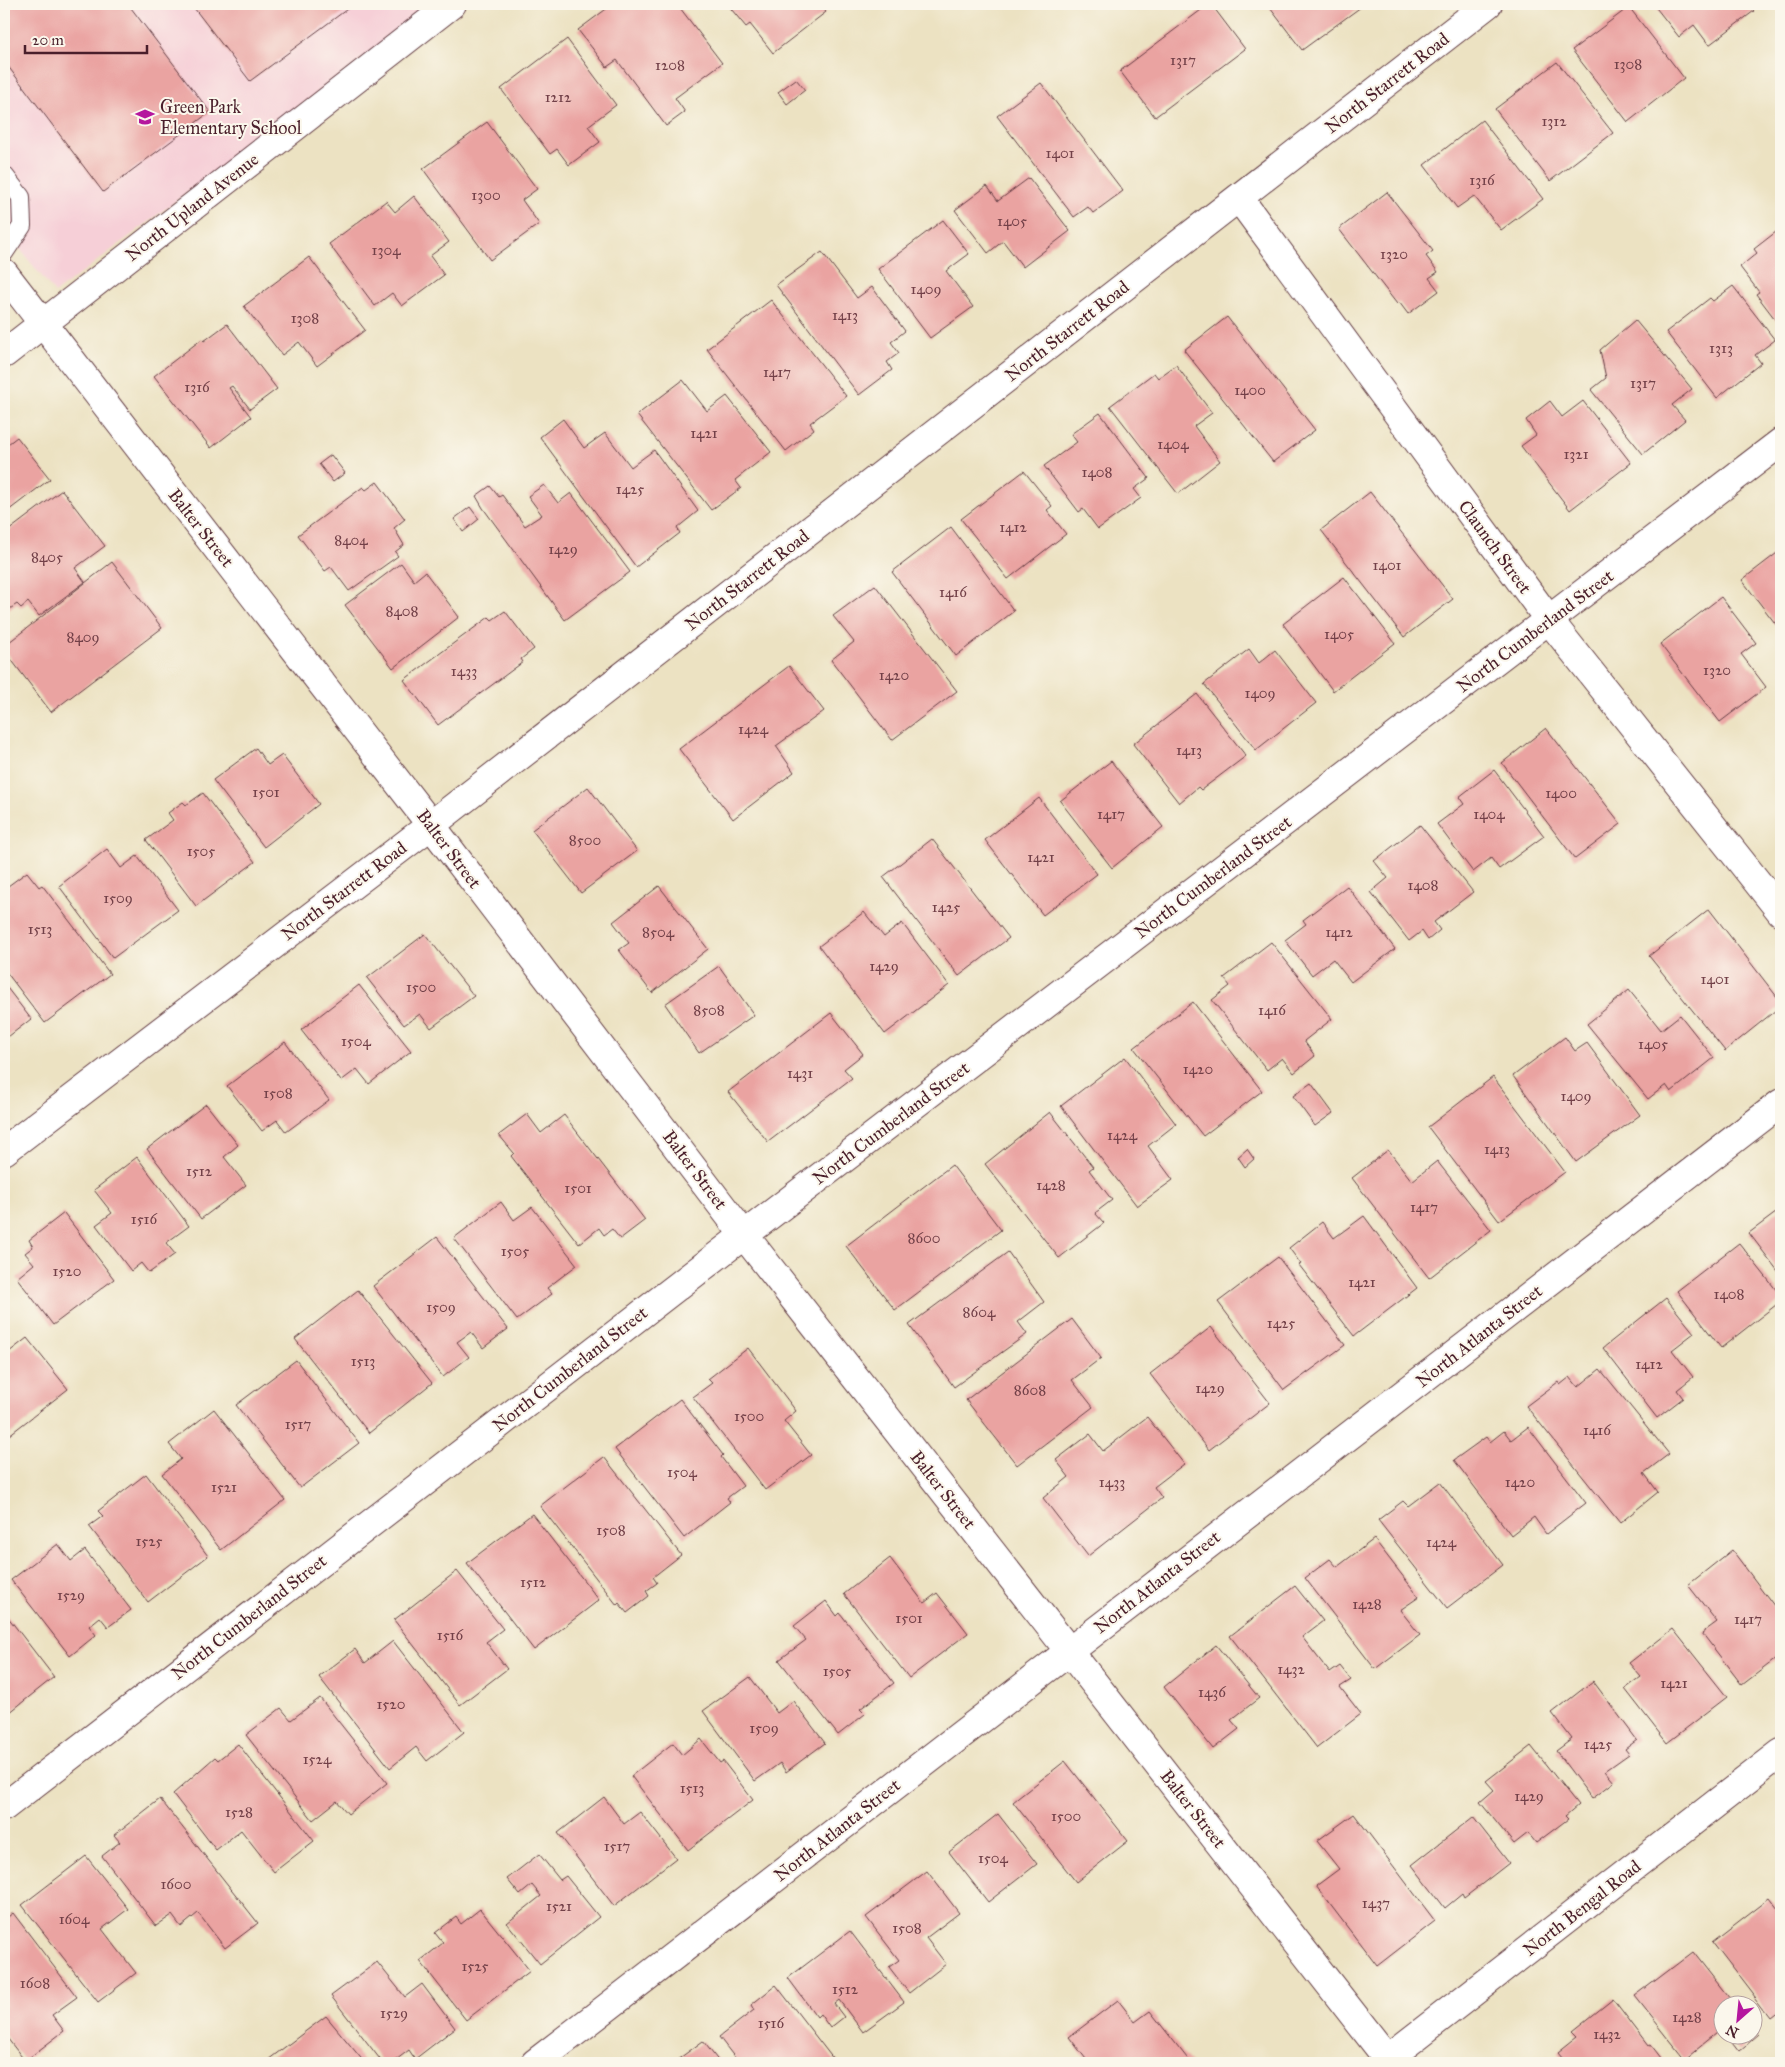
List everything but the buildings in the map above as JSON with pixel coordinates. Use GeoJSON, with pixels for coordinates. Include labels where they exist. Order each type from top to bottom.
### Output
{"type":"FeatureCollection","features":[{"type":"Feature","properties":{"kind":"street","name":"North Upland Avenue"},"geometry":{"type":"LineString","coordinates":[[4,354],[452,4]]}},
{"type":"Feature","properties":{"kind":"street","name":"North Starrett Road"},"geometry":{"type":"LineString","coordinates":[[4,1151],[431,825],[1488,4]]}},
{"type":"Feature","properties":{"kind":"street","name":"Claunch Street"},"geometry":{"type":"LineString","coordinates":[[1239,198],[1549,620],[1781,912]]}},
{"type":"Feature","properties":{"kind":"street","name":"Balter Street"},"geometry":{"type":"LineString","coordinates":[[4,273],[431,825],[744,1235],[1069,1650],[1387,2062]]}},
{"type":"Feature","properties":{"kind":"street","name":"North Cumberland Street"},"geometry":{"type":"LineString","coordinates":[[4,1807],[744,1235],[1781,442]]}},
{"type":"Feature","properties":{"kind":"street","name":"North Atlanta Street"},"geometry":{"type":"LineString","coordinates":[[535,2063],[1781,1103]]}},
{"type":"Feature","properties":{"kind":"street","name":"North Bengal Road"},"geometry":{"type":"LineString","coordinates":[[1387,2062],[1781,1753]]}},
{"type":"Feature","properties":{"kind":"lane"},"geometry":{"type":"LineString","coordinates":[[4,174],[21,197],[22,226],[4,253]]}},
{"type":"Feature","properties":{"kind":"shaded area","name":"Green Park Elementary School"},"geometry":{"type":"Polygon","coordinates":[[[4,4],[435,4],[55,293],[4,229],[4,4]]]}},
{"type":"Feature","properties":{"kind":"place","name":"Green Park Elementary School"},"geometry":{"type":"Point","coordinates":[145,117]}}]}
